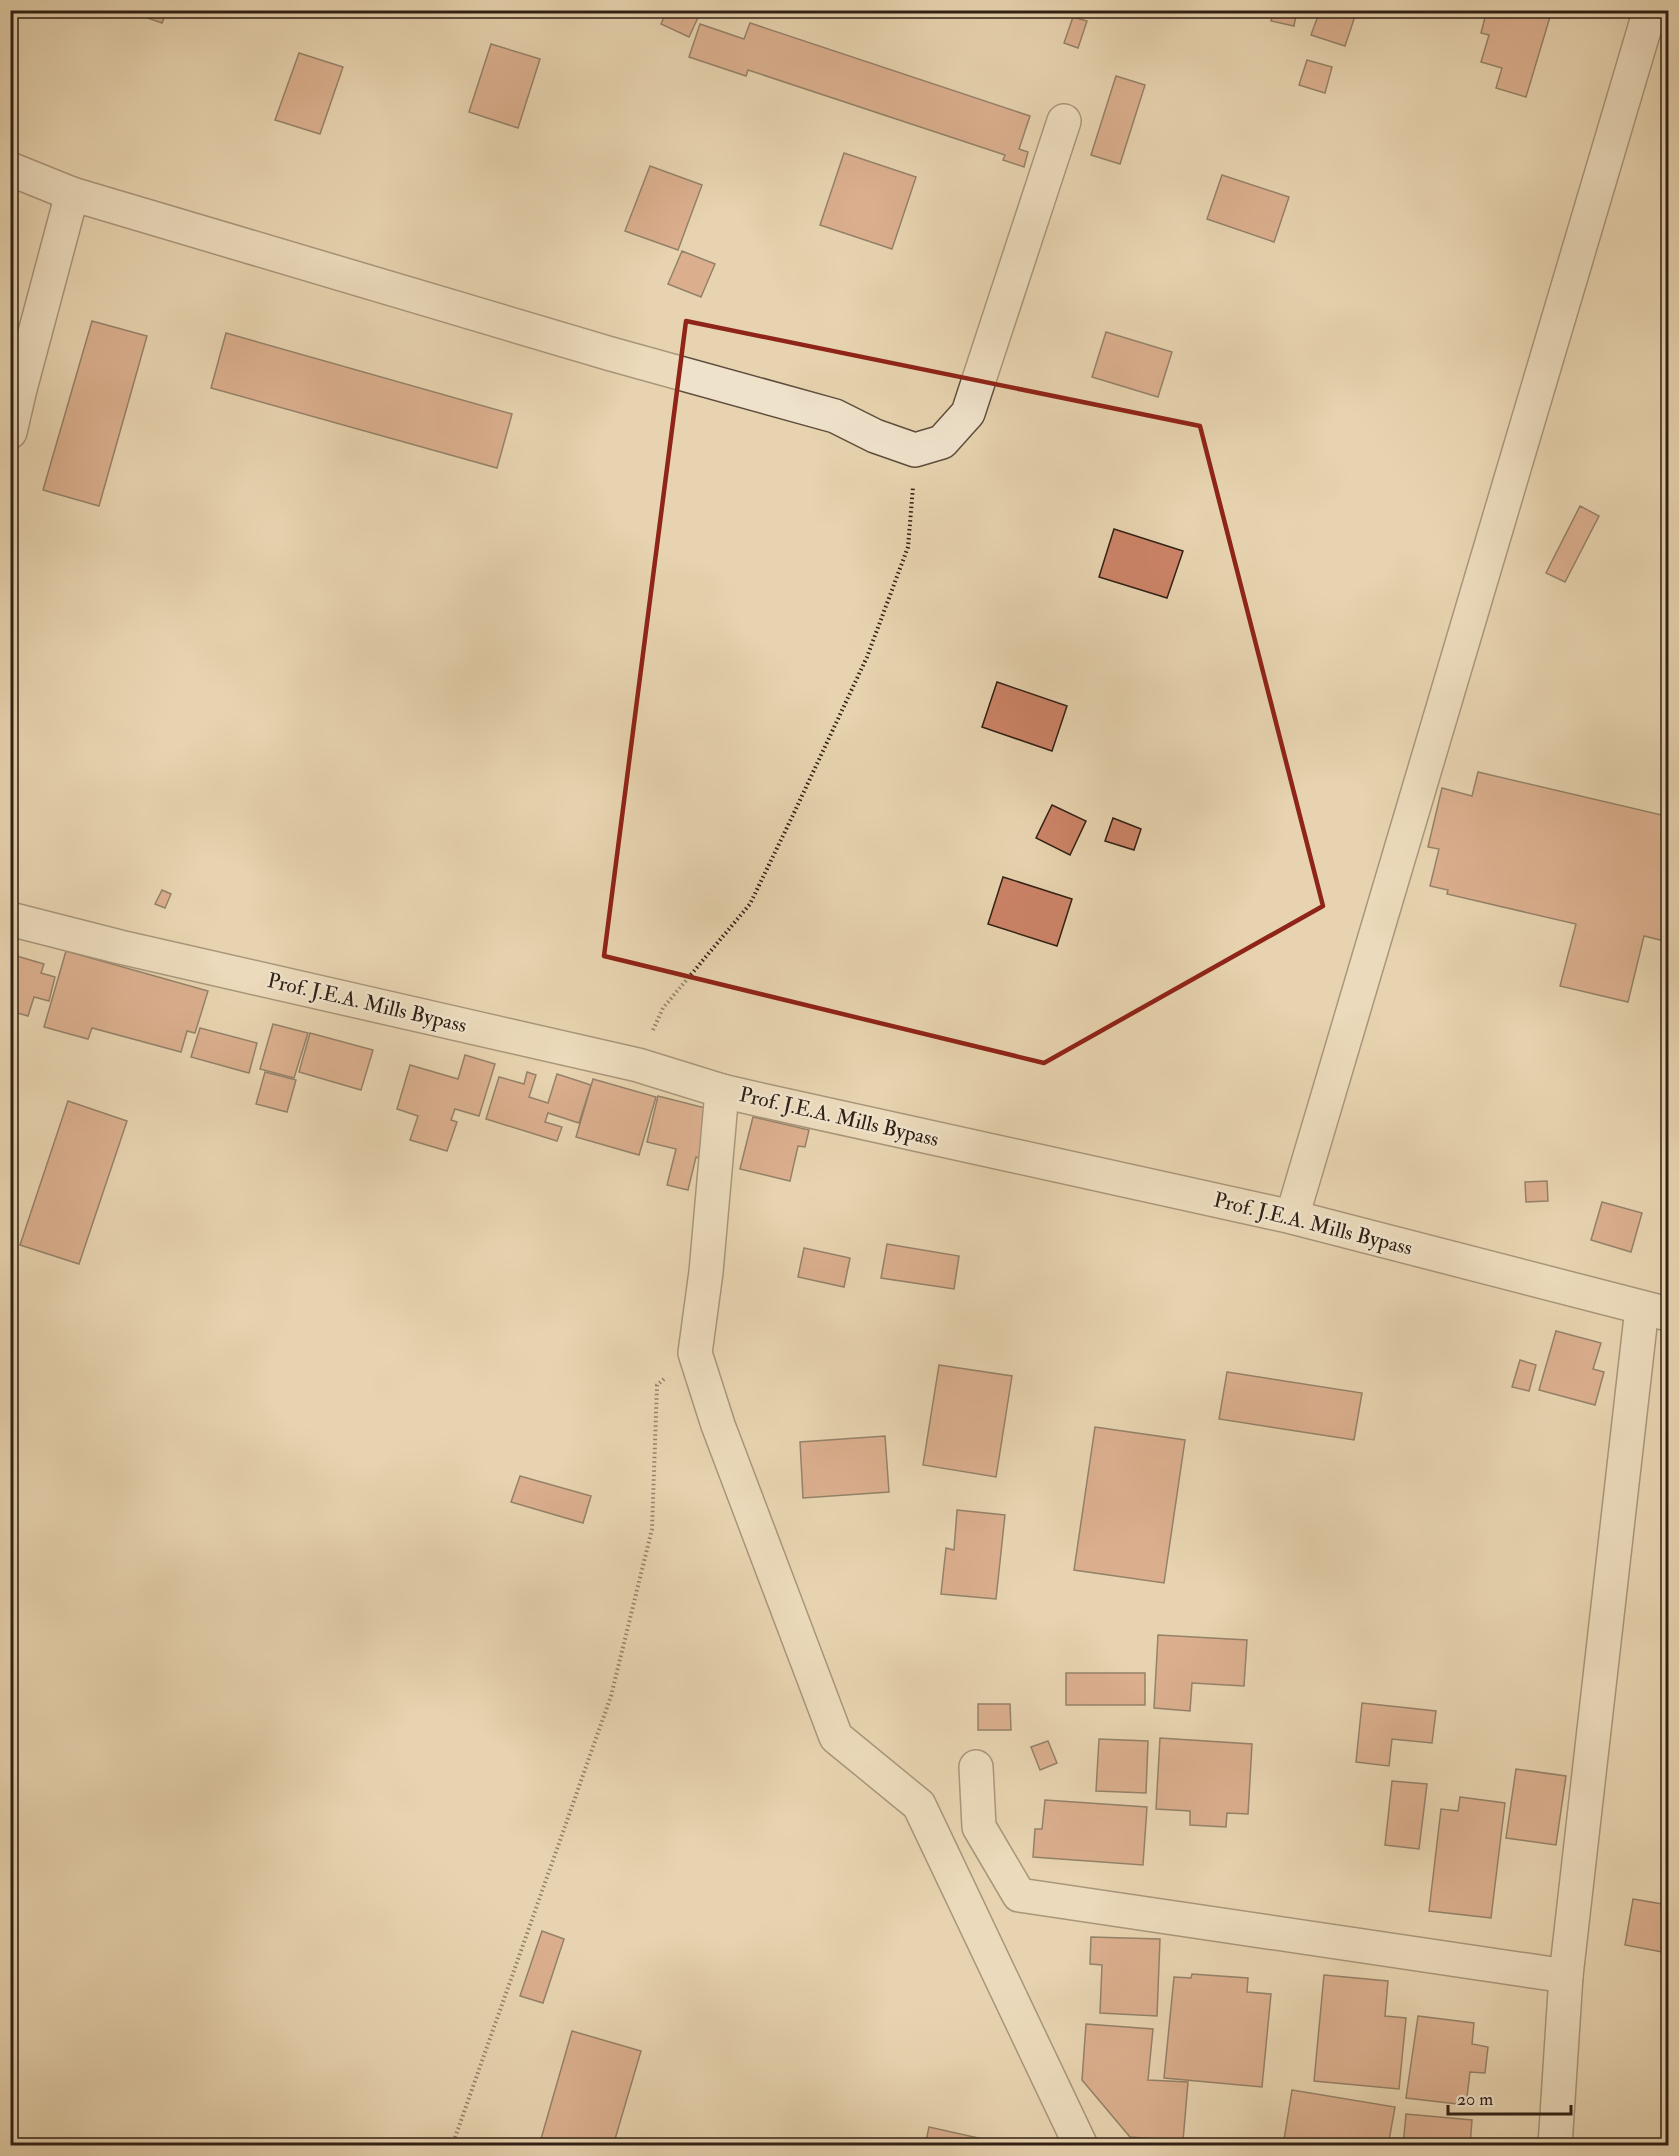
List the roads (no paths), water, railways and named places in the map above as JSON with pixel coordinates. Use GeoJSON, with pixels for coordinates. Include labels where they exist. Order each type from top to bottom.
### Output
{"type":"FeatureCollection","features":[{"type":"Feature","properties":{"kind":"street"},"geometry":{"type":"LineString","coordinates":[[1292,1217],[1650,10]]}},
{"type":"Feature","properties":{"kind":"street"},"geometry":{"type":"LineString","coordinates":[[10,169],[72,194],[611,354],[836,416],[874,436],[915,450],[942,442],[968,412],[1064,121]]}},
{"type":"Feature","properties":{"kind":"street"},"geometry":{"type":"LineString","coordinates":[[10,432],[72,194]]}},
{"type":"Feature","properties":{"kind":"street","name":"Prof. J.E.A. Mills Bypass"},"geometry":{"type":"LineString","coordinates":[[10,919],[120,947],[638,1065],[722,1091],[1292,1217],[1655,1311]]}},
{"type":"Feature","properties":{"kind":"street"},"geometry":{"type":"LineString","coordinates":[[722,1091],[706,1272],[695,1353],[718,1425],[836,1737],[919,1804],[1081,2145]]}},
{"type":"Feature","properties":{"kind":"street"},"geometry":{"type":"LineString","coordinates":[[1555,2145],[1566,1976],[1655,1311]]}},
{"type":"Feature","properties":{"kind":"street"},"geometry":{"type":"LineString","coordinates":[[976,1767],[979,1827],[1018,1895],[1566,1976]]}}]}
